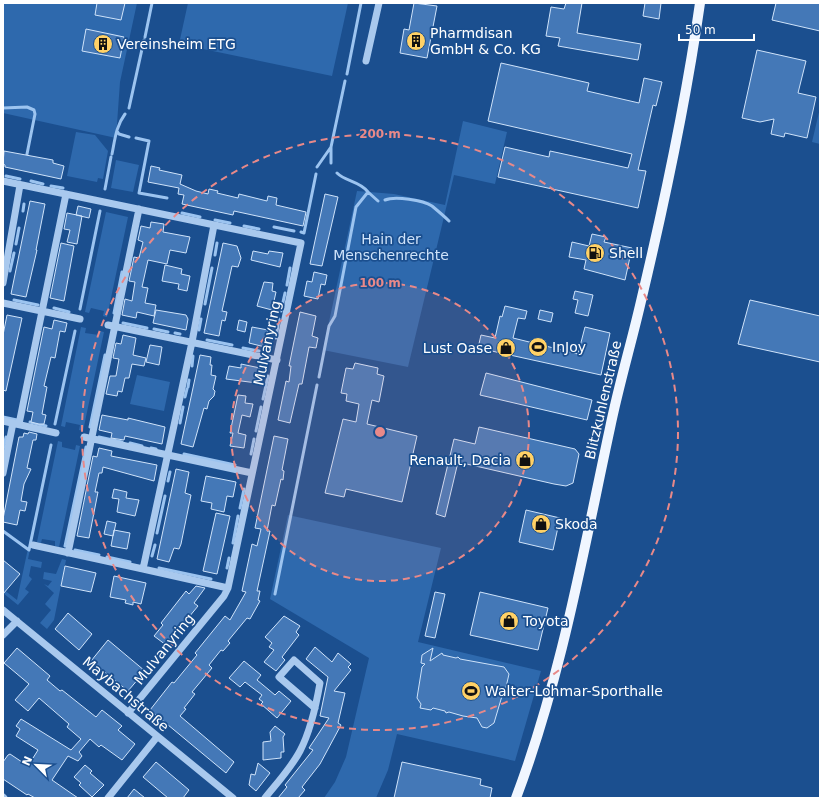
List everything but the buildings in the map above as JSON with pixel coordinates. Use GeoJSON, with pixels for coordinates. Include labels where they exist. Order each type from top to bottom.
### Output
{"type":"FeatureCollection","features":[{"type":"Feature","properties":{"kind":"main road","name":"Blitzkuhlenstraße"},"geometry":{"type":"LineString","coordinates":[[516,798],[526,772],[555,674],[585,552],[610,427],[642,295],[675,148],[700,3]]}},
{"type":"Feature","properties":{"kind":"street"},"geometry":{"type":"LineString","coordinates":[[366,61],[379,3]]}},
{"type":"Feature","properties":{"kind":"street","name":"Mulvanyring"},"geometry":{"type":"LineString","coordinates":[[3,181],[301,243],[228,588],[224,596],[128,713]]}},
{"type":"Feature","properties":{"kind":"street"},"geometry":{"type":"LineString","coordinates":[[3,283],[20,185]]}},
{"type":"Feature","properties":{"kind":"street"},"geometry":{"type":"LineString","coordinates":[[3,473],[42,311],[66,194]]}},
{"type":"Feature","properties":{"kind":"street"},"geometry":{"type":"LineString","coordinates":[[68,553],[88,438],[111,326],[138,209]]}},
{"type":"Feature","properties":{"kind":"street"},"geometry":{"type":"LineString","coordinates":[[143,569],[192,342],[214,225]]}},
{"type":"Feature","properties":{"kind":"street"},"geometry":{"type":"LineString","coordinates":[[3,303],[80,319]]}},
{"type":"Feature","properties":{"kind":"street"},"geometry":{"type":"LineString","coordinates":[[111,326],[277,360]]}},
{"type":"Feature","properties":{"kind":"street"},"geometry":{"type":"LineString","coordinates":[[3,421],[56,433]]}},
{"type":"Feature","properties":{"kind":"street"},"geometry":{"type":"LineString","coordinates":[[88,438],[252,473]]}},
{"type":"Feature","properties":{"kind":"street"},"geometry":{"type":"LineString","coordinates":[[33,545],[228,588]]}},
{"type":"Feature","properties":{"kind":"street","name":"Maybachstraße"},"geometry":{"type":"LineString","coordinates":[[3,610],[233,798]]}},
{"type":"Feature","properties":{"kind":"street"},"geometry":{"type":"LineString","coordinates":[[3,636],[17,622]]}},
{"type":"Feature","properties":{"kind":"street"},"geometry":{"type":"LineString","coordinates":[[265,798],[299,752],[306,738],[315,708],[320,683],[294,660],[279,677],[315,708]]}},
{"type":"Feature","properties":{"kind":"street"},"geometry":{"type":"LineString","coordinates":[[108,798],[157,737]]}},
{"type":"Feature","properties":{"kind":"green space"},"geometry":{"type":"Polygon","coordinates":[[[3,3],[137,3],[120,82],[116,138],[3,113],[3,3]]]}},
{"type":"Feature","properties":{"kind":"green space"},"geometry":{"type":"Polygon","coordinates":[[[188,3],[348,3],[332,76],[179,44],[188,3]]]}},
{"type":"Feature","properties":{"kind":"green space"},"geometry":{"type":"Polygon","coordinates":[[[820,108],[820,144],[812,142],[820,108]]]}},
{"type":"Feature","properties":{"kind":"green space","name":"Hain der Menschenrechte"},"geometry":{"type":"Polygon","coordinates":[[[463,121],[507,132],[495,184],[454,175],[408,367],[323,350],[357,191],[394,194],[445,205],[463,121]]]}},
{"type":"Feature","properties":{"kind":"green space"},"geometry":{"type":"Polygon","coordinates":[[[76,132],[95,135],[108,151],[103,179],[98,178],[97,182],[67,176],[76,132]]]}},
{"type":"Feature","properties":{"kind":"green space"},"geometry":{"type":"Polygon","coordinates":[[[116,160],[139,165],[133,192],[111,188],[116,160]]]}},
{"type":"Feature","properties":{"kind":"green space"},"geometry":{"type":"Polygon","coordinates":[[[106,212],[128,217],[107,317],[103,316],[104,311],[91,308],[89,313],[85,312],[106,212]]]}},
{"type":"Feature","properties":{"kind":"green space"},"geometry":{"type":"Polygon","coordinates":[[[81,327],[86,328],[85,333],[99,335],[100,331],[104,332],[83,431],[79,430],[80,425],[66,422],[65,427],[61,426],[81,327]]]}},
{"type":"Feature","properties":{"kind":"green space"},"geometry":{"type":"Polygon","coordinates":[[[137,375],[170,382],[164,411],[130,404],[137,375]]]}},
{"type":"Feature","properties":{"kind":"green space"},"geometry":{"type":"Polygon","coordinates":[[[58,441],[62,442],[62,447],[75,450],[76,445],[80,446],[59,547],[55,546],[55,541],[42,539],[41,543],[37,542],[58,441]]]}},
{"type":"Feature","properties":{"kind":"green space"},"geometry":{"type":"Polygon","coordinates":[[[50,445],[52,445],[28,559],[42,562],[41,568],[31,566],[29,576],[32,579],[25,589],[29,592],[18,605],[3,593],[3,589],[17,600],[50,445]]]}},
{"type":"Feature","properties":{"kind":"green space"},"geometry":{"type":"Polygon","coordinates":[[[288,515],[441,548],[418,642],[541,671],[515,761],[397,734],[388,770],[376,798],[324,798],[335,782],[346,757],[369,658],[270,599],[288,515]]]}},
{"type":"Feature","properties":{"kind":"green space"},"geometry":{"type":"Polygon","coordinates":[[[62,559],[66,560],[54,620],[47,629],[40,623],[51,610],[45,604],[54,593],[44,584],[48,586],[52,581],[43,579],[44,572],[56,574],[62,559]]]}},
{"type":"Feature","properties":{"kind":"waterway"},"geometry":{"type":"LineString","coordinates":[[145,37],[152,3]]}},
{"type":"Feature","properties":{"kind":"waterway"},"geometry":{"type":"LineString","coordinates":[[347,74],[361,3]]}},
{"type":"Feature","properties":{"kind":"waterway"},"geometry":{"type":"LineString","coordinates":[[129,108],[144,40]]}},
{"type":"Feature","properties":{"kind":"waterway"},"geometry":{"type":"LineString","coordinates":[[317,167],[331,147],[345,81]]}},
{"type":"Feature","properties":{"kind":"waterway"},"geometry":{"type":"LineString","coordinates":[[3,108],[27,107],[34,110],[35,114],[26,159]]}},
{"type":"Feature","properties":{"kind":"waterway"},"geometry":{"type":"LineString","coordinates":[[112,154],[118,128],[125,114]]}},
{"type":"Feature","properties":{"kind":"waterway"},"geometry":{"type":"LineString","coordinates":[[117,131],[119,134],[129,137]]}},
{"type":"Feature","properties":{"kind":"waterway"},"geometry":{"type":"LineString","coordinates":[[136,138],[149,141],[139,193],[167,198]]}},
{"type":"Feature","properties":{"kind":"waterway"},"geometry":{"type":"LineString","coordinates":[[331,147],[331,163]]}},
{"type":"Feature","properties":{"kind":"waterway"},"geometry":{"type":"LineString","coordinates":[[105,189],[111,157]]}},
{"type":"Feature","properties":{"kind":"waterway"},"geometry":{"type":"LineString","coordinates":[[319,377],[329,326],[335,316],[356,207],[368,192],[365,188],[337,173]]}},
{"type":"Feature","properties":{"kind":"waterway"},"geometry":{"type":"LineString","coordinates":[[301,232],[304,233],[316,174]]}},
{"type":"Feature","properties":{"kind":"waterway"},"geometry":{"type":"LineString","coordinates":[[6,176],[20,179]]}},
{"type":"Feature","properties":{"kind":"waterway"},"geometry":{"type":"LineString","coordinates":[[31,181],[43,184]]}},
{"type":"Feature","properties":{"kind":"waterway"},"geometry":{"type":"LineString","coordinates":[[51,186],[63,188]]}},
{"type":"Feature","properties":{"kind":"waterway"},"geometry":{"type":"LineString","coordinates":[[368,192],[378,201]]}},
{"type":"Feature","properties":{"kind":"waterway"},"geometry":{"type":"LineString","coordinates":[[385,200],[395,198],[416,200],[432,206],[449,221]]}},
{"type":"Feature","properties":{"kind":"waterway"},"geometry":{"type":"LineString","coordinates":[[23,211],[24,204]]}},
{"type":"Feature","properties":{"kind":"waterway"},"geometry":{"type":"LineString","coordinates":[[80,309],[100,211]]}},
{"type":"Feature","properties":{"kind":"waterway"},"geometry":{"type":"LineString","coordinates":[[182,213],[200,217]]}},
{"type":"Feature","properties":{"kind":"waterway"},"geometry":{"type":"LineString","coordinates":[[215,220],[230,223]]}},
{"type":"Feature","properties":{"kind":"waterway"},"geometry":{"type":"LineString","coordinates":[[244,226],[259,229]]}},
{"type":"Feature","properties":{"kind":"waterway"},"geometry":{"type":"LineString","coordinates":[[274,227],[294,231]]}},
{"type":"Feature","properties":{"kind":"waterway"},"geometry":{"type":"LineString","coordinates":[[16,244],[19,228]]}},
{"type":"Feature","properties":{"kind":"waterway"},"geometry":{"type":"LineString","coordinates":[[215,255],[217,243]]}},
{"type":"Feature","properties":{"kind":"waterway"},"geometry":{"type":"LineString","coordinates":[[10,271],[14,253]]}},
{"type":"Feature","properties":{"kind":"waterway"},"geometry":{"type":"LineString","coordinates":[[205,304],[212,268]]}},
{"type":"Feature","properties":{"kind":"waterway"},"geometry":{"type":"LineString","coordinates":[[287,285],[290,268]]}},
{"type":"Feature","properties":{"kind":"waterway"},"geometry":{"type":"LineString","coordinates":[[114,313],[122,272]]}},
{"type":"Feature","properties":{"kind":"waterway"},"geometry":{"type":"LineString","coordinates":[[281,311],[285,293]]}},
{"type":"Feature","properties":{"kind":"waterway"},"geometry":{"type":"LineString","coordinates":[[14,300],[38,305]]}},
{"type":"Feature","properties":{"kind":"waterway"},"geometry":{"type":"LineString","coordinates":[[54,308],[69,312]]}},
{"type":"Feature","properties":{"kind":"waterway"},"geometry":{"type":"LineString","coordinates":[[199,330],[201,319]]}},
{"type":"Feature","properties":{"kind":"waterway"},"geometry":{"type":"LineString","coordinates":[[276,338],[279,319]]}},
{"type":"Feature","properties":{"kind":"waterway"},"geometry":{"type":"LineString","coordinates":[[123,323],[147,328]]}},
{"type":"Feature","properties":{"kind":"waterway"},"geometry":{"type":"LineString","coordinates":[[154,329],[168,332]]}},
{"type":"Feature","properties":{"kind":"waterway"},"geometry":{"type":"LineString","coordinates":[[55,424],[75,331]]}},
{"type":"Feature","properties":{"kind":"waterway"},"geometry":{"type":"LineString","coordinates":[[175,333],[180,334]]}},
{"type":"Feature","properties":{"kind":"waterway"},"geometry":{"type":"LineString","coordinates":[[207,340],[232,345]]}},
{"type":"Feature","properties":{"kind":"waterway"},"geometry":{"type":"LineString","coordinates":[[243,348],[259,351]]}},
{"type":"Feature","properties":{"kind":"waterway"},"geometry":{"type":"LineString","coordinates":[[90,427],[105,355]]}},
{"type":"Feature","properties":{"kind":"waterway"},"geometry":{"type":"LineString","coordinates":[[192,366],[193,356]]}},
{"type":"Feature","properties":{"kind":"waterway"},"geometry":{"type":"LineString","coordinates":[[263,399],[268,376]]}},
{"type":"Feature","properties":{"kind":"waterway"},"geometry":{"type":"LineString","coordinates":[[188,387],[189,380]]}},
{"type":"Feature","properties":{"kind":"waterway"},"geometry":{"type":"LineString","coordinates":[[275,594],[317,385]]}},
{"type":"Feature","properties":{"kind":"waterway"},"geometry":{"type":"LineString","coordinates":[[185,397],[187,389]]}},
{"type":"Feature","properties":{"kind":"waterway"},"geometry":{"type":"LineString","coordinates":[[180,423],[183,407]]}},
{"type":"Feature","properties":{"kind":"waterway"},"geometry":{"type":"LineString","coordinates":[[256,431],[261,407]]}},
{"type":"Feature","properties":{"kind":"waterway"},"geometry":{"type":"LineString","coordinates":[[3,417],[17,420]]}},
{"type":"Feature","properties":{"kind":"waterway"},"geometry":{"type":"LineString","coordinates":[[30,422],[46,426]]}},
{"type":"Feature","properties":{"kind":"waterway"},"geometry":{"type":"LineString","coordinates":[[3,450],[6,437]]}},
{"type":"Feature","properties":{"kind":"waterway"},"geometry":{"type":"LineString","coordinates":[[99,437],[122,442]]}},
{"type":"Feature","properties":{"kind":"waterway"},"geometry":{"type":"LineString","coordinates":[[251,454],[254,439]]}},
{"type":"Feature","properties":{"kind":"waterway"},"geometry":{"type":"LineString","coordinates":[[130,443],[142,446]]}},
{"type":"Feature","properties":{"kind":"waterway"},"geometry":{"type":"LineString","coordinates":[[3,531],[29,550],[51,445]]}},
{"type":"Feature","properties":{"kind":"waterway"},"geometry":{"type":"LineString","coordinates":[[65,546],[86,447]]}},
{"type":"Feature","properties":{"kind":"waterway"},"geometry":{"type":"LineString","coordinates":[[151,448],[156,449]]}},
{"type":"Feature","properties":{"kind":"waterway"},"geometry":{"type":"LineString","coordinates":[[184,454],[235,465]]}},
{"type":"Feature","properties":{"kind":"waterway"},"geometry":{"type":"LineString","coordinates":[[168,481],[170,472]]}},
{"type":"Feature","properties":{"kind":"waterway"},"geometry":{"type":"LineString","coordinates":[[240,508],[244,489]]}},
{"type":"Feature","properties":{"kind":"waterway"},"geometry":{"type":"LineString","coordinates":[[157,533],[165,496]]}},
{"type":"Feature","properties":{"kind":"waterway"},"geometry":{"type":"LineString","coordinates":[[233,543],[238,516]]}},
{"type":"Feature","properties":{"kind":"waterway"},"geometry":{"type":"LineString","coordinates":[[152,556],[155,545]]}},
{"type":"Feature","properties":{"kind":"waterway"},"geometry":{"type":"LineString","coordinates":[[75,550],[99,555]]}},
{"type":"Feature","properties":{"kind":"waterway"},"geometry":{"type":"LineString","coordinates":[[107,557],[130,562]]}},
{"type":"Feature","properties":{"kind":"waterway"},"geometry":{"type":"LineString","coordinates":[[227,568],[229,558]]}},
{"type":"Feature","properties":{"kind":"waterway"},"geometry":{"type":"LineString","coordinates":[[159,568],[211,579]]}},
{"type":"Feature","properties":{"kind":"place","name":"Pharmdisan GmbH & Co. KG"},"geometry":{"type":"Point","coordinates":[416,41]}},
{"type":"Feature","properties":{"kind":"place","name":"Vereinsheim ETG"},"geometry":{"type":"Point","coordinates":[103,44]}},
{"type":"Feature","properties":{"kind":"place","name":"Shell"},"geometry":{"type":"Point","coordinates":[595,253]}},
{"type":"Feature","properties":{"kind":"place","name":"InJoy"},"geometry":{"type":"Point","coordinates":[538,347]}},
{"type":"Feature","properties":{"kind":"place","name":"Lust Oase"},"geometry":{"type":"Point","coordinates":[506,348]}},
{"type":"Feature","properties":{"kind":"place","name":"Renault, Dacia"},"geometry":{"type":"Point","coordinates":[525,460]}},
{"type":"Feature","properties":{"kind":"place","name":"Skoda"},"geometry":{"type":"Point","coordinates":[541,524]}},
{"type":"Feature","properties":{"kind":"place","name":"Toyota"},"geometry":{"type":"Point","coordinates":[509,621]}},
{"type":"Feature","properties":{"kind":"place","name":"Walter-Lohmar-Sporthalle"},"geometry":{"type":"Point","coordinates":[471,691]}}]}
